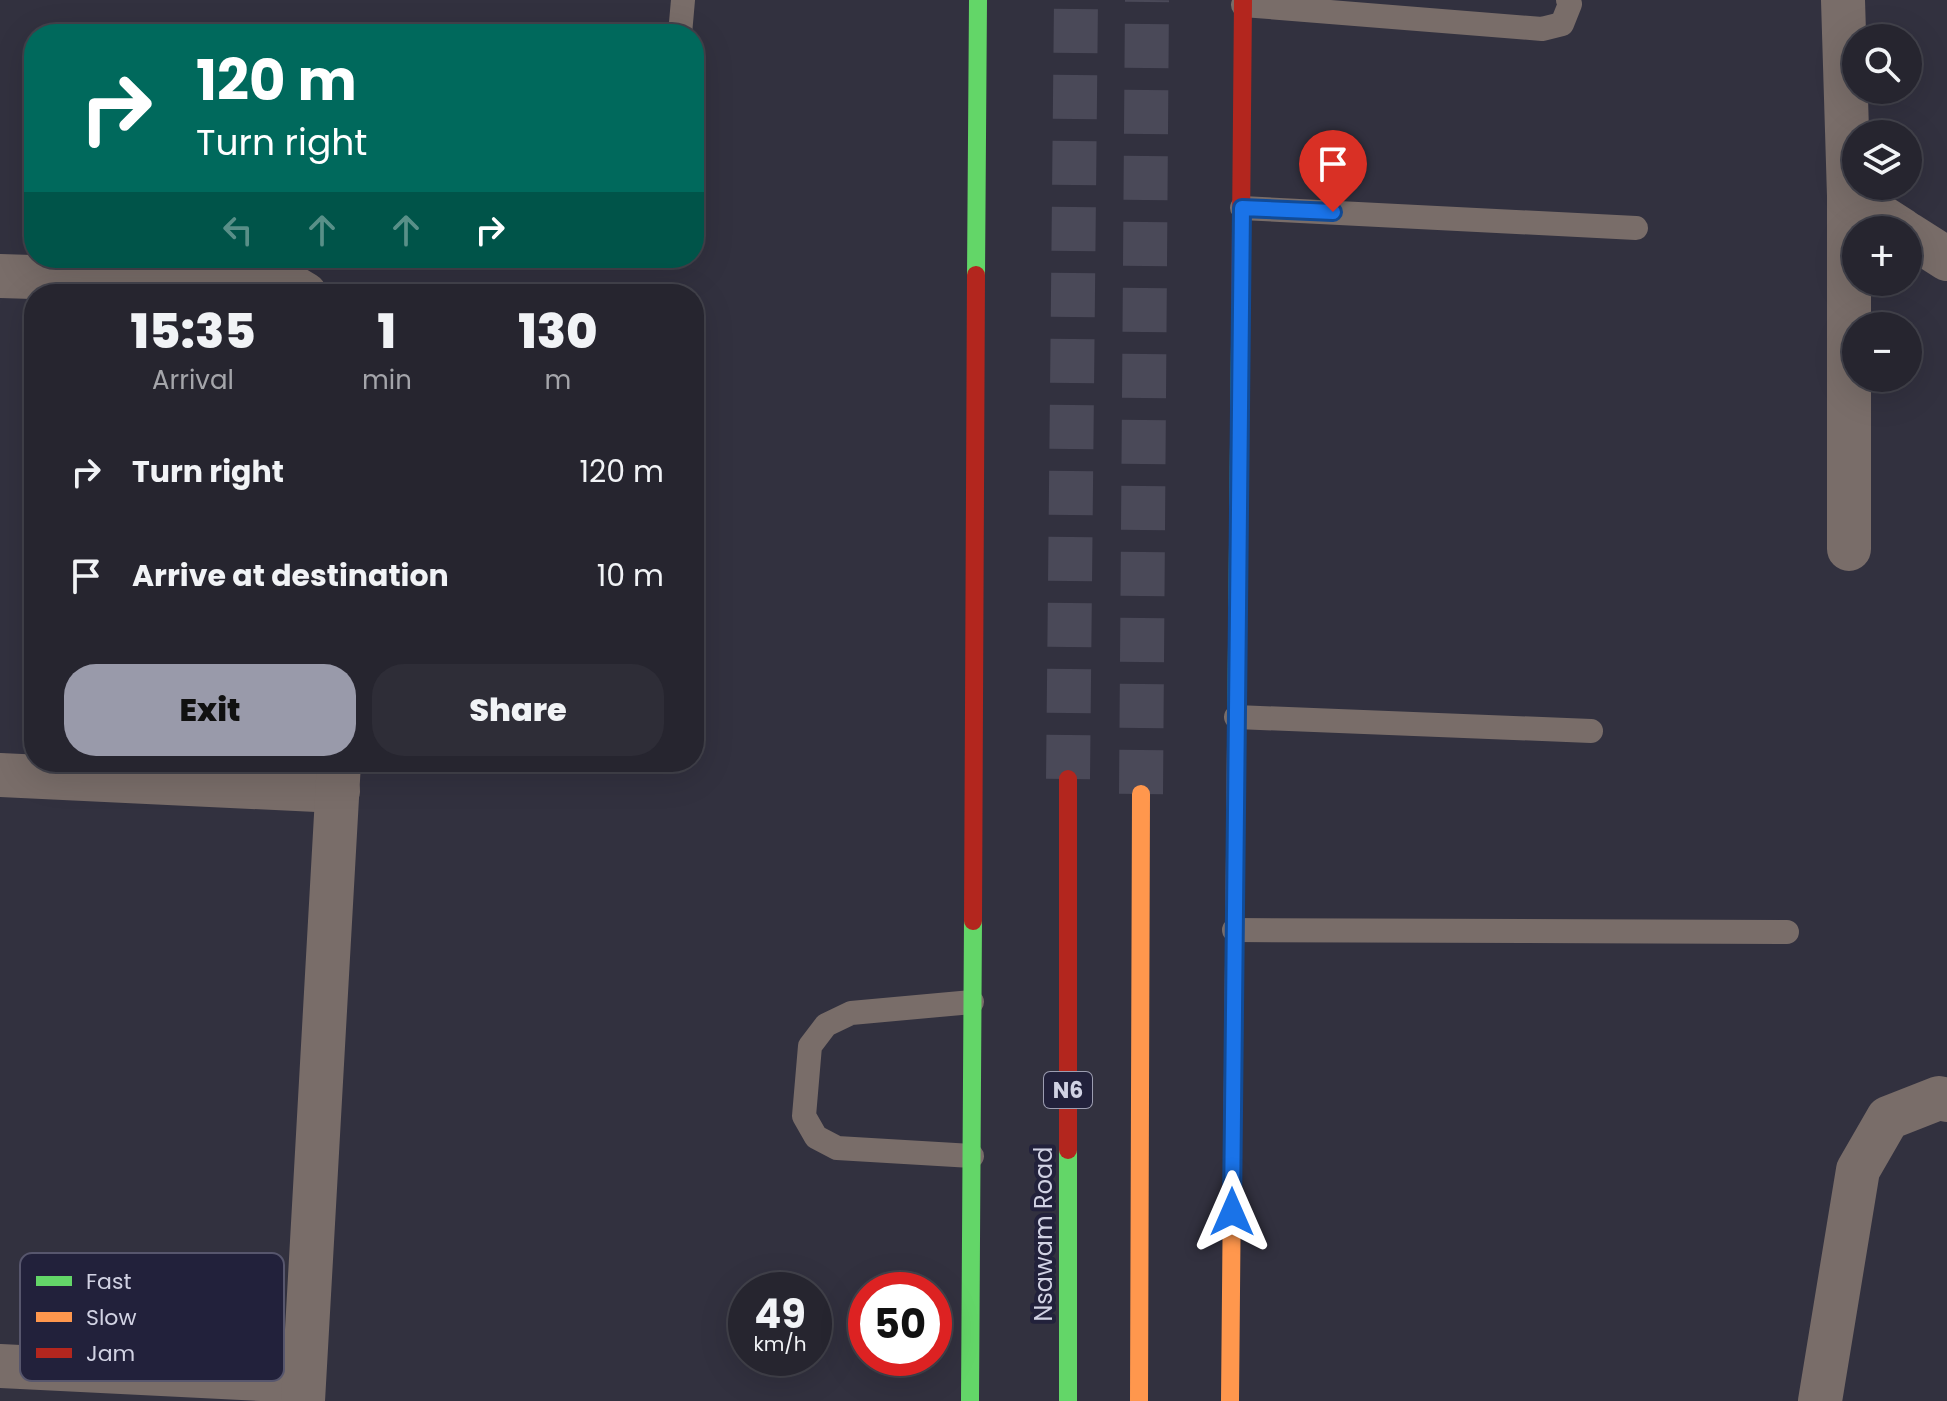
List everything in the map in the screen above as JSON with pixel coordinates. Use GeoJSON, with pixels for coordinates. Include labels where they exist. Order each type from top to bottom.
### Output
{"type":"FeatureCollection","features":[{"type":"Feature","properties":{"kind":"main road"},"geometry":{"type":"LineString","coordinates":[[970,1401],[978,0]]}},
{"type":"Feature","properties":{"kind":"main road"},"geometry":{"type":"LineString","coordinates":[[1230,1401],[1243,2]]}},
{"type":"Feature","properties":{"kind":"main road","name":"Nsawam Road"},"geometry":{"type":"LineString","coordinates":[[1068,779],[1068,1401]]}},
{"type":"Feature","properties":{"kind":"main road"},"geometry":{"type":"LineString","coordinates":[[1139,1401],[1141,794]]}},
{"type":"Feature","properties":{"kind":"street"},"geometry":{"type":"LineString","coordinates":[[1843,0],[1847,120]]}},
{"type":"Feature","properties":{"kind":"street"},"geometry":{"type":"LineString","coordinates":[[1849,200],[1849,549]]}},
{"type":"Feature","properties":{"kind":"street"},"geometry":{"type":"LineString","coordinates":[[1855,200],[1880,216]]}},
{"type":"Feature","properties":{"kind":"street"},"geometry":{"type":"LineString","coordinates":[[1922,243],[1947,259]]}},
{"type":"Feature","properties":{"kind":"street"},"geometry":{"type":"LineString","coordinates":[[0,276],[103,268],[279,284]]}},
{"type":"Feature","properties":{"kind":"street"},"geometry":{"type":"LineString","coordinates":[[0,775],[339,776],[303,1391],[182,1381]]}},
{"type":"Feature","properties":{"kind":"street"},"geometry":{"type":"LineString","coordinates":[[1820,1401],[1858,1170],[1888,1118],[1939,1098],[1947,1100]]}},
{"type":"Feature","properties":{"kind":"street"},"geometry":{"type":"LineString","coordinates":[[0,1366],[20,1368]]}},
{"type":"Feature","properties":{"kind":"lane"},"geometry":{"type":"LineString","coordinates":[[681,24],[683,0]]}},
{"type":"Feature","properties":{"kind":"lane"},"geometry":{"type":"LineString","coordinates":[[1243,2],[1542,29],[1562,24],[1570,4],[1568,0]]}},
{"type":"Feature","properties":{"kind":"lane"},"geometry":{"type":"LineString","coordinates":[[1242,208],[1636,228]]}},
{"type":"Feature","properties":{"kind":"lane"},"geometry":{"type":"LineString","coordinates":[[1236,717],[1591,731]]}},
{"type":"Feature","properties":{"kind":"lane"},"geometry":{"type":"LineString","coordinates":[[1234,930],[1787,932]]}},
{"type":"Feature","properties":{"kind":"lane"},"geometry":{"type":"LineString","coordinates":[[972,1002],[851,1013],[826,1025],[810,1046],[804,1116],[816,1137],[837,1148],[972,1156]]}},
{"type":"Feature","properties":{"kind":"tunnel"},"geometry":{"type":"LineString","coordinates":[[1068,779],[1076,0]]}},
{"type":"Feature","properties":{"kind":"tunnel"},"geometry":{"type":"LineString","coordinates":[[1141,794],[1147,0]]}},
{"type":"Feature","properties":{"kind":"traffic: fast"},"geometry":{"type":"LineString","coordinates":[[976,275],[978,0]]}},
{"type":"Feature","properties":{"kind":"traffic: fast"},"geometry":{"type":"LineString","coordinates":[[1236,746],[1240,344]]}},
{"type":"Feature","properties":{"kind":"traffic: fast"},"geometry":{"type":"LineString","coordinates":[[970,1401],[973,921]]}},
{"type":"Feature","properties":{"kind":"traffic: fast"},"geometry":{"type":"LineString","coordinates":[[1068,1150],[1068,1401]]}},
{"type":"Feature","properties":{"kind":"traffic: slow"},"geometry":{"type":"LineString","coordinates":[[1230,1401],[1236,746]]}},
{"type":"Feature","properties":{"kind":"traffic: slow"},"geometry":{"type":"LineString","coordinates":[[1139,1401],[1141,794]]}},
{"type":"Feature","properties":{"kind":"traffic: jam"},"geometry":{"type":"LineString","coordinates":[[1240,344],[1243,0]]}},
{"type":"Feature","properties":{"kind":"traffic: jam"},"geometry":{"type":"LineString","coordinates":[[973,921],[976,275]]}},
{"type":"Feature","properties":{"kind":"traffic: jam"},"geometry":{"type":"LineString","coordinates":[[1068,779],[1068,1150]]}},
{"type":"Feature","properties":{"kind":"route"},"geometry":{"type":"LineString","coordinates":[[1232,1212],[1242,208],[1333,212]]}}]}
